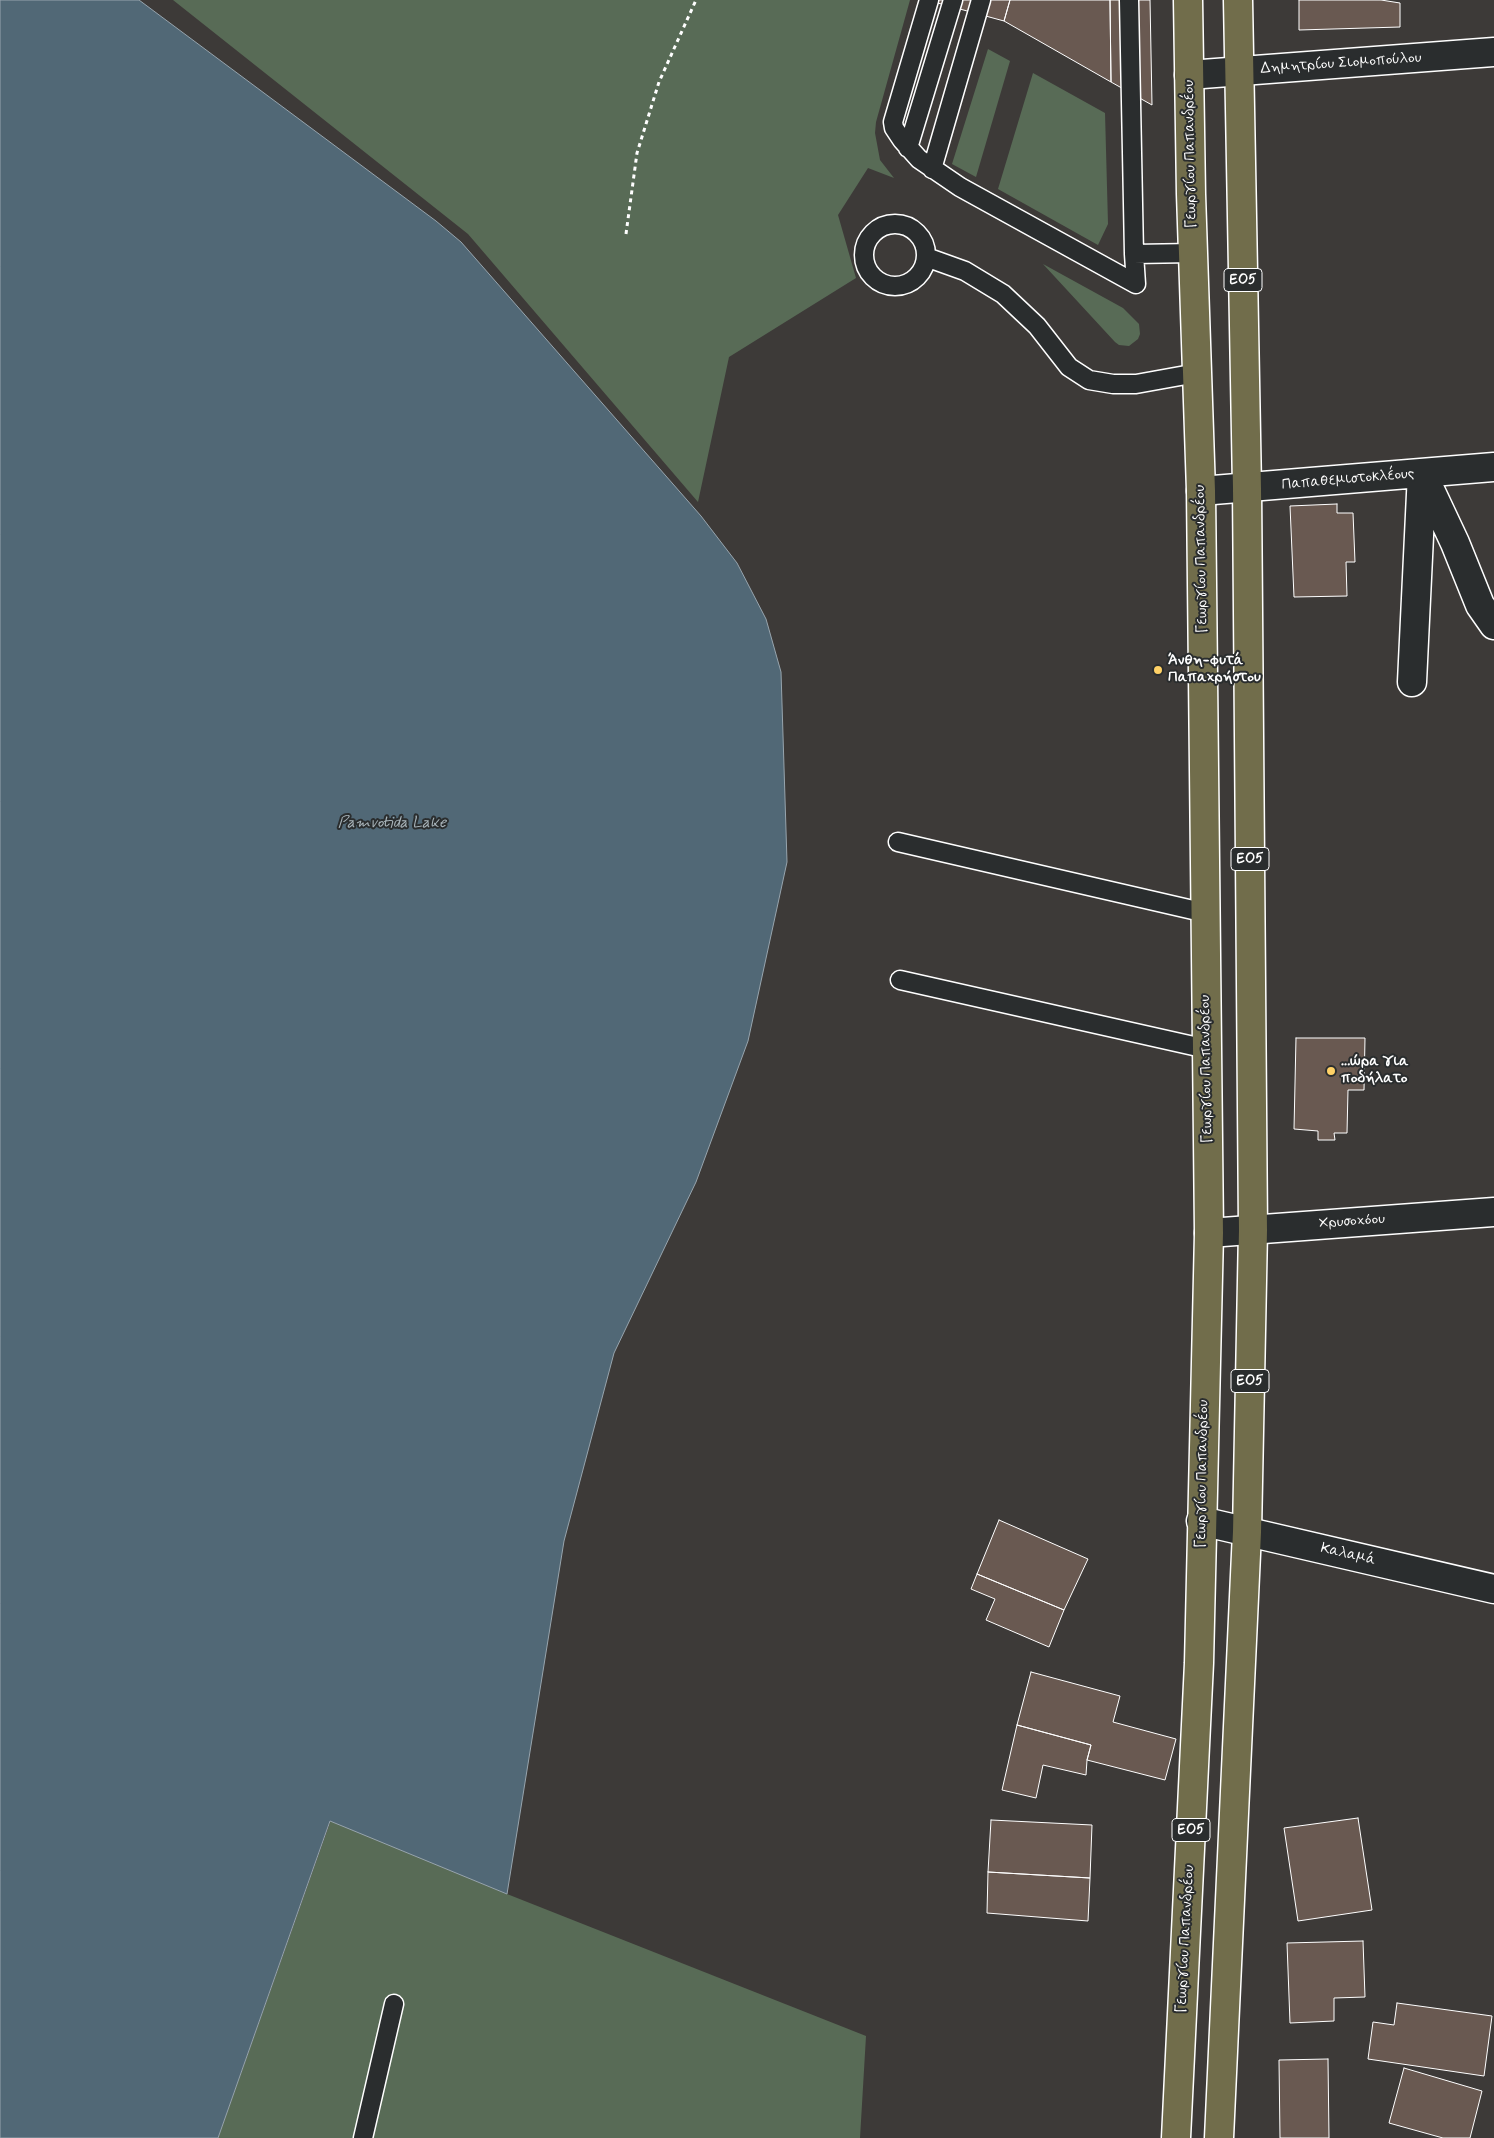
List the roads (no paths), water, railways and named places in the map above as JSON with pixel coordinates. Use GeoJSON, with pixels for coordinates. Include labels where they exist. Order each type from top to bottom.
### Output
{"type":"FeatureCollection","features":[{"type":"Feature","properties":{"kind":"main road","name":"Γεωργίου Παπανδρέου"},"geometry":{"type":"LineString","coordinates":[[1176,2138],[1199,1663],[1209,1233],[1201,492],[1193,253],[1188,0]]}},
{"type":"Feature","properties":{"kind":"main road","name":"ΕΟ5"},"geometry":{"type":"LineString","coordinates":[[1219,2138],[1247,1532],[1253,1230],[1248,488],[1238,0]]}},
{"type":"Feature","properties":{"kind":"street","name":"Δημητρίου Σιομοπούλου"},"geometry":{"type":"LineString","coordinates":[[1189,75],[1494,52]]}},
{"type":"Feature","properties":{"kind":"street","name":"Παπαθεμιστοκλέους"},"geometry":{"type":"LineString","coordinates":[[1201,492],[1494,467]]}},
{"type":"Feature","properties":{"kind":"street"},"geometry":{"type":"LineString","coordinates":[[1422,473],[1455,543],[1480,606],[1494,625]]}},
{"type":"Feature","properties":{"kind":"street"},"geometry":{"type":"LineString","coordinates":[[1412,682],[1422,473]]}},
{"type":"Feature","properties":{"kind":"street","name":"Χρυσοχόου"},"geometry":{"type":"LineString","coordinates":[[1209,1233],[1494,1212]]}},
{"type":"Feature","properties":{"kind":"street","name":"Καλαμά"},"geometry":{"type":"LineString","coordinates":[[1202,1521],[1494,1589]]}},
{"type":"Feature","properties":{"kind":"lane"},"geometry":{"type":"LineString","coordinates":[[929,0],[893,122],[896,132],[908,148],[932,169],[980,199],[1136,284],[1129,0]]}},
{"type":"Feature","properties":{"kind":"lane"},"geometry":{"type":"LineString","coordinates":[[908,148],[953,0]]}},
{"type":"Feature","properties":{"kind":"lane"},"geometry":{"type":"LineString","coordinates":[[932,169],[981,0]]}},
{"type":"Feature","properties":{"kind":"lane"},"geometry":{"type":"LineString","coordinates":[[1134,254],[1193,253]]}},
{"type":"Feature","properties":{"kind":"lane"},"geometry":{"type":"LineString","coordinates":[[926,257],[965,271],[1003,294],[1037,326],[1069,367],[1089,380],[1113,384],[1136,384],[1197,373]]}},
{"type":"Feature","properties":{"kind":"lane"},"geometry":{"type":"LineString","coordinates":[[898,842],[1206,913]]}},
{"type":"Feature","properties":{"kind":"lane"},"geometry":{"type":"LineString","coordinates":[[900,980],[1207,1049]]}},
{"type":"Feature","properties":{"kind":"lane"},"geometry":{"type":"LineString","coordinates":[[364,2138],[394,2004]]}},
{"type":"Feature","properties":{"kind":"water","name":"Pamvotida Lake"},"geometry":{"type":"Polygon","coordinates":[[[0,0],[139,0],[436,221],[461,242],[701,516],[737,563],[766,619],[781,672],[787,862],[748,1041],[696,1182],[614,1353],[564,1541],[507,1894],[330,1821],[218,2138],[0,2138],[0,0]]]}},
{"type":"Feature","properties":{"kind":"place","name":"Άνθη-φυτά Παπαχρήστου"},"geometry":{"type":"Point","coordinates":[1158,670]}},
{"type":"Feature","properties":{"kind":"place","name":"...ώρα για ποδήλατο"},"geometry":{"type":"Point","coordinates":[1331,1071]}}]}
